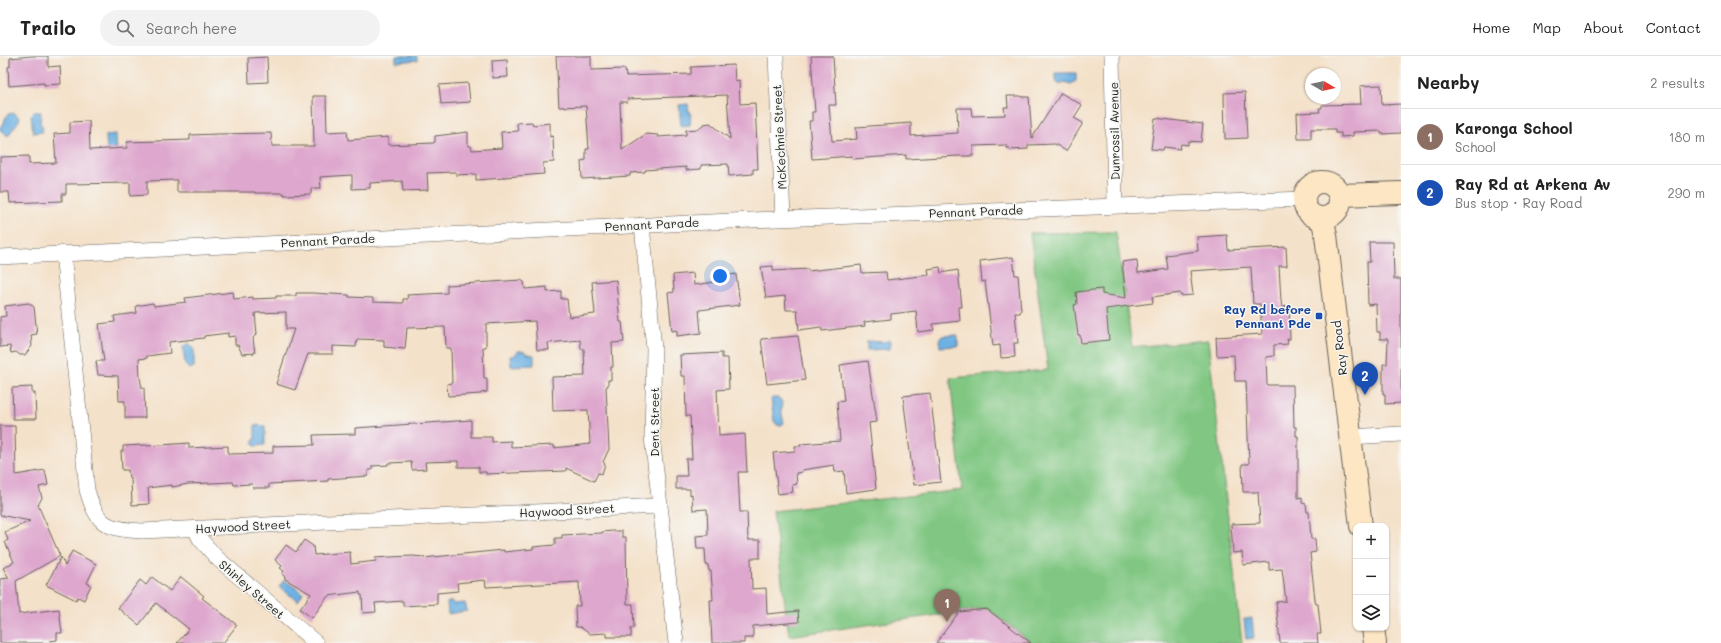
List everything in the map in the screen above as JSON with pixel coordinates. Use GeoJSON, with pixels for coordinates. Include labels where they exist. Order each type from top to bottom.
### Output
{"type":"FeatureCollection","features":[{"type":"Feature","properties":{"kind":"street","name":"McKechnie Street"},"geometry":{"type":"LineString","coordinates":[[776,56],[783,218]]}},
{"type":"Feature","properties":{"kind":"street","name":"Dunrossil Avenue"},"geometry":{"type":"LineString","coordinates":[[1112,56],[1115,205]]}},
{"type":"Feature","properties":{"kind":"street"},"geometry":{"type":"LineString","coordinates":[[1318,182],[1329,182],[1338,190],[1341,200],[1337,211],[1333,215],[1322,218],[1311,214],[1305,204],[1304,199],[1308,188],[1318,182]]}},
{"type":"Feature","properties":{"kind":"street"},"geometry":{"type":"LineString","coordinates":[[1340,195],[1401,193]]}},
{"type":"Feature","properties":{"kind":"street","name":"Pennant Parade"},"geometry":{"type":"LineString","coordinates":[[0,257],[783,218],[1304,199]]}},
{"type":"Feature","properties":{"kind":"street","name":"Ray Road"},"geometry":{"type":"LineString","coordinates":[[1322,218],[1326,235],[1361,523]]}},
{"type":"Feature","properties":{"kind":"street","name":"Dent Street"},"geometry":{"type":"LineString","coordinates":[[642,225],[654,349],[652,437],[676,643]]}},
{"type":"Feature","properties":{"kind":"street","name":"Haywood Street"},"geometry":{"type":"LineString","coordinates":[[63,253],[86,490],[92,508],[98,519],[107,525],[122,530],[195,529],[659,506]]}},
{"type":"Feature","properties":{"kind":"street"},"geometry":{"type":"LineString","coordinates":[[1350,437],[1401,434]]}},
{"type":"Feature","properties":{"kind":"street","name":"Shirley Street"},"geometry":{"type":"LineString","coordinates":[[195,529],[200,539],[217,558],[316,643]]}},
{"type":"Feature","properties":{"kind":"street"},"geometry":{"type":"LineString","coordinates":[[1373,631],[1375,643]]}},
{"type":"Feature","properties":{"kind":"green space"},"geometry":{"type":"Polygon","coordinates":[[[1116,232],[1132,347],[1208,340],[1242,643],[1032,643],[987,608],[789,636],[773,511],[962,490],[950,378],[1048,370],[1030,233],[1116,232]]]}},
{"type":"Feature","properties":{"kind":"water"},"geometry":{"type":"Polygon","coordinates":[[[396,56],[417,56],[417,60],[396,62],[396,56]]]}},
{"type":"Feature","properties":{"kind":"water"},"geometry":{"type":"Polygon","coordinates":[[[1055,73],[1076,73],[1076,81],[1071,84],[1064,82],[1060,84],[1055,80],[1055,73]]]}},
{"type":"Feature","properties":{"kind":"water"},"geometry":{"type":"Polygon","coordinates":[[[688,104],[689,112],[691,112],[690,125],[681,126],[679,105],[688,104]]]}},
{"type":"Feature","properties":{"kind":"water"},"geometry":{"type":"Polygon","coordinates":[[[34,112],[41,112],[40,123],[43,127],[42,132],[33,133],[31,115],[34,112]]]}},
{"type":"Feature","properties":{"kind":"water"},"geometry":{"type":"Polygon","coordinates":[[[15,113],[20,119],[8,136],[0,130],[0,128],[8,114],[15,113]]]}},
{"type":"Feature","properties":{"kind":"water"},"geometry":{"type":"Polygon","coordinates":[[[116,134],[117,154],[107,155],[106,135],[116,134]]]}},
{"type":"Feature","properties":{"kind":"water"},"geometry":{"type":"Polygon","coordinates":[[[942,336],[958,336],[958,346],[940,347],[939,340],[942,336]]]}},
{"type":"Feature","properties":{"kind":"water"},"geometry":{"type":"Polygon","coordinates":[[[888,340],[890,341],[890,349],[867,350],[867,341],[885,342],[888,340]]]}},
{"type":"Feature","properties":{"kind":"water"},"geometry":{"type":"Polygon","coordinates":[[[189,343],[194,348],[194,367],[189,369],[185,365],[183,347],[189,343]]]}},
{"type":"Feature","properties":{"kind":"water"},"geometry":{"type":"Polygon","coordinates":[[[518,351],[534,355],[534,365],[511,366],[510,356],[514,356],[518,351]]]}},
{"type":"Feature","properties":{"kind":"water"},"geometry":{"type":"Polygon","coordinates":[[[779,398],[782,402],[781,410],[784,423],[781,425],[777,425],[774,421],[771,399],[779,398]]]}},
{"type":"Feature","properties":{"kind":"water"},"geometry":{"type":"Polygon","coordinates":[[[255,425],[265,426],[265,445],[255,446],[253,444],[253,441],[255,440],[255,425]]]}},
{"type":"Feature","properties":{"kind":"water"},"geometry":{"type":"Polygon","coordinates":[[[284,580],[303,593],[298,601],[279,587],[284,580]]]}},
{"type":"Feature","properties":{"kind":"water"},"geometry":{"type":"Polygon","coordinates":[[[448,602],[452,602],[454,604],[465,603],[467,611],[448,614],[448,602]]]}},
{"type":"Feature","properties":{"kind":"water"},"geometry":{"type":"Polygon","coordinates":[[[1252,618],[1254,638],[1246,639],[1244,619],[1252,618]]]}},
{"type":"Feature","properties":{"kind":"building"},"geometry":{"type":"Polygon","coordinates":[[[48,56],[48,67],[60,66],[61,84],[44,85],[44,83],[9,86],[8,67],[10,66],[10,58],[48,56]]]}},
{"type":"Feature","properties":{"kind":"building"},"geometry":{"type":"Polygon","coordinates":[[[556,56],[591,56],[591,70],[625,69],[626,76],[691,74],[691,67],[734,65],[735,81],[739,80],[740,104],[755,103],[758,169],[753,169],[753,174],[729,176],[728,164],[701,165],[701,169],[686,170],[686,167],[645,170],[645,172],[630,173],[630,176],[582,179],[581,161],[586,160],[586,149],[589,149],[586,106],[559,107],[556,56]],[[727,95],[627,99],[628,102],[620,102],[622,150],[646,134],[658,135],[658,137],[686,135],[686,130],[698,129],[704,124],[710,123],[730,139],[727,95]]]}},
{"type":"Feature","properties":{"kind":"building"},"geometry":{"type":"Polygon","coordinates":[[[811,56],[833,56],[836,105],[829,105],[832,141],[857,139],[856,127],[911,123],[911,136],[958,133],[957,108],[971,108],[972,116],[1005,115],[1004,107],[1008,107],[1007,96],[1029,97],[1032,138],[1061,93],[1082,105],[1074,118],[1083,123],[1066,151],[1055,144],[1028,145],[1028,149],[1010,150],[1009,148],[1006,148],[1006,145],[973,146],[973,156],[906,159],[906,155],[853,159],[852,156],[812,159],[809,121],[812,121],[812,112],[815,112],[811,56]]]}},
{"type":"Feature","properties":{"kind":"building"},"geometry":{"type":"Polygon","coordinates":[[[267,57],[268,82],[249,83],[248,58],[267,57]]]}},
{"type":"Feature","properties":{"kind":"building"},"geometry":{"type":"Polygon","coordinates":[[[507,60],[508,77],[493,78],[492,61],[507,60]]]}},
{"type":"Feature","properties":{"kind":"building"},"geometry":{"type":"Polygon","coordinates":[[[468,83],[470,102],[441,104],[439,85],[468,83]]]}},
{"type":"Feature","properties":{"kind":"building"},"geometry":{"type":"Polygon","coordinates":[[[1381,85],[1382,105],[1401,104],[1401,133],[1381,134],[1381,131],[1353,132],[1353,136],[1341,137],[1341,133],[1335,133],[1335,129],[1311,129],[1311,139],[1298,139],[1297,113],[1320,112],[1319,108],[1322,108],[1322,105],[1361,104],[1360,86],[1381,85]]]}},
{"type":"Feature","properties":{"kind":"building"},"geometry":{"type":"Polygon","coordinates":[[[1245,92],[1247,138],[1225,139],[1224,93],[1245,92]]]}},
{"type":"Feature","properties":{"kind":"building"},"geometry":{"type":"Polygon","coordinates":[[[313,96],[326,96],[327,132],[347,131],[348,140],[388,137],[388,145],[433,143],[435,142],[435,136],[468,132],[468,146],[471,146],[472,150],[502,148],[501,132],[518,131],[517,123],[532,122],[533,125],[550,123],[550,137],[553,136],[554,162],[543,163],[544,174],[504,178],[476,180],[476,174],[456,175],[456,172],[427,173],[428,190],[403,191],[402,181],[370,183],[370,188],[352,189],[352,175],[320,177],[321,188],[311,188],[311,194],[284,195],[284,193],[255,192],[177,192],[177,180],[147,181],[147,195],[130,196],[130,183],[66,184],[66,194],[62,194],[62,201],[10,203],[9,192],[0,192],[0,157],[29,156],[29,164],[56,163],[54,134],[70,133],[70,122],[89,121],[90,150],[127,148],[127,142],[190,140],[190,135],[271,133],[272,146],[314,146],[313,96]]]}},
{"type":"Feature","properties":{"kind":"building"},"geometry":{"type":"Polygon","coordinates":[[[1155,118],[1203,124],[1201,142],[1188,141],[1188,145],[1181,144],[1180,149],[1164,147],[1163,150],[1151,149],[1155,118]]]}},
{"type":"Feature","properties":{"kind":"building"},"geometry":{"type":"Polygon","coordinates":[[[1227,235],[1228,250],[1286,247],[1287,266],[1279,266],[1282,307],[1289,306],[1290,339],[1287,339],[1288,344],[1274,345],[1274,356],[1266,357],[1267,385],[1293,385],[1294,427],[1296,427],[1296,436],[1298,436],[1298,498],[1302,497],[1302,503],[1306,504],[1307,512],[1309,512],[1311,539],[1315,539],[1316,552],[1310,553],[1315,600],[1316,604],[1318,604],[1321,634],[1317,634],[1318,643],[1280,643],[1276,602],[1286,601],[1282,569],[1269,570],[1269,562],[1243,565],[1242,552],[1233,553],[1231,524],[1260,523],[1258,492],[1243,492],[1242,464],[1249,464],[1246,381],[1235,381],[1234,355],[1217,356],[1216,337],[1262,334],[1260,304],[1253,304],[1251,267],[1190,271],[1193,295],[1181,296],[1180,293],[1152,297],[1153,303],[1106,309],[1109,340],[1081,343],[1080,335],[1078,335],[1074,305],[1077,304],[1076,292],[1102,289],[1102,294],[1126,298],[1122,262],[1137,260],[1138,273],[1168,269],[1166,255],[1198,251],[1197,237],[1227,235]]]}},
{"type":"Feature","properties":{"kind":"building"},"geometry":{"type":"Polygon","coordinates":[[[1369,242],[1393,242],[1394,279],[1401,279],[1401,403],[1385,404],[1385,394],[1383,394],[1383,364],[1387,364],[1388,339],[1380,339],[1380,332],[1377,332],[1376,304],[1368,305],[1367,262],[1370,262],[1369,242]]]}},
{"type":"Feature","properties":{"kind":"building"},"geometry":{"type":"Polygon","coordinates":[[[1013,257],[1015,275],[1018,275],[1021,310],[1020,313],[1015,313],[1018,343],[1014,343],[1015,357],[1001,358],[1000,345],[993,346],[985,281],[982,282],[980,261],[1013,257]]]}},
{"type":"Feature","properties":{"kind":"building"},"geometry":{"type":"Polygon","coordinates":[[[861,265],[862,273],[886,272],[887,280],[929,275],[928,269],[940,267],[941,273],[958,270],[962,307],[959,307],[960,321],[933,324],[934,330],[918,332],[916,311],[891,314],[891,319],[864,322],[865,326],[822,331],[821,327],[799,330],[797,310],[786,310],[785,296],[766,298],[761,267],[773,266],[773,271],[808,269],[808,271],[861,265]]]}},
{"type":"Feature","properties":{"kind":"building"},"geometry":{"type":"Polygon","coordinates":[[[693,273],[694,285],[723,281],[722,276],[736,274],[740,305],[699,310],[701,333],[677,336],[677,330],[672,331],[668,293],[674,292],[673,275],[693,273]]]}},
{"type":"Feature","properties":{"kind":"building"},"geometry":{"type":"Polygon","coordinates":[[[521,280],[524,282],[525,289],[547,287],[547,292],[561,291],[561,299],[567,299],[569,317],[595,314],[592,282],[616,280],[620,322],[622,322],[624,342],[612,343],[613,367],[611,367],[611,380],[608,380],[608,386],[606,387],[609,449],[603,462],[605,464],[602,474],[598,473],[594,481],[566,468],[566,471],[486,474],[486,472],[479,472],[479,467],[458,467],[458,461],[425,462],[426,469],[412,470],[411,462],[388,463],[388,465],[372,466],[372,470],[368,470],[368,476],[328,479],[328,481],[269,484],[269,488],[253,488],[252,484],[234,485],[233,482],[188,484],[172,487],[172,485],[148,488],[149,504],[132,505],[131,478],[129,478],[128,470],[122,470],[121,451],[123,451],[123,446],[189,443],[189,448],[228,446],[228,454],[273,453],[273,446],[314,445],[313,435],[355,434],[355,428],[471,420],[471,437],[492,437],[492,442],[511,441],[511,447],[554,445],[554,448],[590,444],[588,410],[553,411],[552,377],[585,376],[584,349],[581,349],[580,340],[548,343],[549,350],[537,350],[535,321],[486,324],[486,347],[483,347],[484,378],[487,378],[487,392],[481,394],[448,396],[447,384],[452,383],[451,348],[446,348],[445,327],[407,328],[405,349],[384,347],[384,340],[357,339],[356,347],[333,346],[333,354],[308,354],[295,390],[276,384],[294,329],[286,329],[286,312],[255,313],[257,334],[253,338],[255,353],[242,354],[238,345],[235,345],[235,336],[228,337],[228,333],[204,336],[204,338],[169,342],[170,353],[147,356],[147,358],[139,359],[140,378],[142,388],[144,388],[145,418],[125,418],[125,401],[119,401],[118,376],[98,375],[96,361],[104,361],[99,324],[115,322],[114,316],[137,313],[136,306],[153,303],[154,306],[186,302],[185,298],[233,292],[234,299],[253,297],[253,299],[276,298],[276,296],[296,296],[296,293],[312,293],[373,298],[373,302],[403,303],[403,299],[408,299],[407,295],[447,293],[447,285],[521,280]]]}},
{"type":"Feature","properties":{"kind":"building"},"geometry":{"type":"Polygon","coordinates":[[[29,303],[34,307],[37,334],[31,335],[32,346],[25,355],[20,355],[16,352],[11,353],[10,346],[0,347],[0,317],[6,316],[5,306],[29,303]]]}},
{"type":"Feature","properties":{"kind":"building"},"geometry":{"type":"Polygon","coordinates":[[[798,336],[805,380],[767,384],[761,339],[798,336]]]}},
{"type":"Feature","properties":{"kind":"building"},"geometry":{"type":"Polygon","coordinates":[[[722,353],[722,358],[728,358],[729,389],[717,390],[719,436],[745,434],[747,472],[738,472],[740,512],[747,512],[748,540],[760,540],[760,558],[751,558],[752,589],[766,588],[767,614],[798,611],[799,622],[753,626],[753,638],[744,638],[744,643],[712,643],[710,600],[713,600],[711,571],[709,571],[708,565],[706,565],[705,549],[697,549],[696,536],[708,535],[707,509],[693,510],[692,494],[690,495],[690,489],[676,489],[676,476],[687,476],[686,459],[692,459],[690,416],[686,416],[685,376],[681,376],[680,355],[722,353]]]}},
{"type":"Feature","properties":{"kind":"building"},"geometry":{"type":"Polygon","coordinates":[[[868,361],[877,422],[869,423],[876,489],[846,493],[844,471],[835,472],[834,465],[802,470],[802,472],[796,473],[797,484],[792,485],[793,492],[778,494],[773,453],[795,451],[795,446],[801,446],[800,444],[840,441],[837,402],[844,401],[840,365],[868,361]]]}},
{"type":"Feature","properties":{"kind":"building"},"geometry":{"type":"Polygon","coordinates":[[[32,387],[32,393],[35,393],[36,419],[13,419],[12,388],[32,387]]]}},
{"type":"Feature","properties":{"kind":"building"},"geometry":{"type":"Polygon","coordinates":[[[930,393],[941,482],[914,485],[903,396],[930,393]]]}},
{"type":"Feature","properties":{"kind":"building"},"geometry":{"type":"Polygon","coordinates":[[[0,426],[15,426],[16,475],[45,470],[48,485],[39,487],[42,498],[38,505],[60,556],[16,581],[19,614],[59,609],[62,633],[57,633],[57,640],[50,641],[51,643],[0,643],[0,579],[9,578],[3,568],[14,562],[5,542],[8,540],[5,532],[30,521],[0,515],[0,426]]]}},
{"type":"Feature","properties":{"kind":"building"},"geometry":{"type":"Polygon","coordinates":[[[622,531],[622,537],[626,537],[627,604],[633,604],[634,628],[631,628],[631,637],[607,637],[607,633],[590,634],[580,627],[576,627],[575,606],[580,606],[579,582],[486,587],[485,580],[457,583],[458,591],[437,593],[437,604],[403,606],[403,601],[375,603],[376,612],[363,613],[362,595],[360,595],[360,592],[328,596],[312,618],[300,609],[311,594],[285,579],[282,574],[284,571],[280,568],[282,566],[275,560],[286,545],[296,552],[304,540],[313,546],[314,555],[350,552],[351,564],[376,561],[375,558],[413,556],[423,558],[504,550],[504,552],[533,549],[533,547],[555,545],[555,538],[562,538],[562,535],[622,531]]]}},
{"type":"Feature","properties":{"kind":"building"},"geometry":{"type":"Polygon","coordinates":[[[72,551],[96,564],[87,583],[91,585],[84,600],[78,597],[76,600],[46,585],[61,557],[65,566],[72,551]]]}},
{"type":"Feature","properties":{"kind":"building"},"geometry":{"type":"Polygon","coordinates":[[[152,577],[170,591],[181,577],[204,596],[202,598],[237,625],[223,643],[177,643],[189,629],[156,603],[139,625],[118,608],[140,580],[146,585],[152,577]]]}},
{"type":"Feature","properties":{"kind":"building"},"geometry":{"type":"Polygon","coordinates":[[[987,609],[1031,643],[936,643],[959,612],[987,609]]]}},
{"type":"Feature","properties":{"kind":"place","name":"Ray Rd before Pennant Pde"},"geometry":{"type":"Point","coordinates":[1319,316]}},
{"type":"Feature","properties":{"kind":"place","name":"Ray Rd at Arkena Av"},"geometry":{"type":"Point","coordinates":[1365,395]}},
{"type":"Feature","properties":{"kind":"place","name":"Karonga School"},"geometry":{"type":"Point","coordinates":[947,622]}}]}
